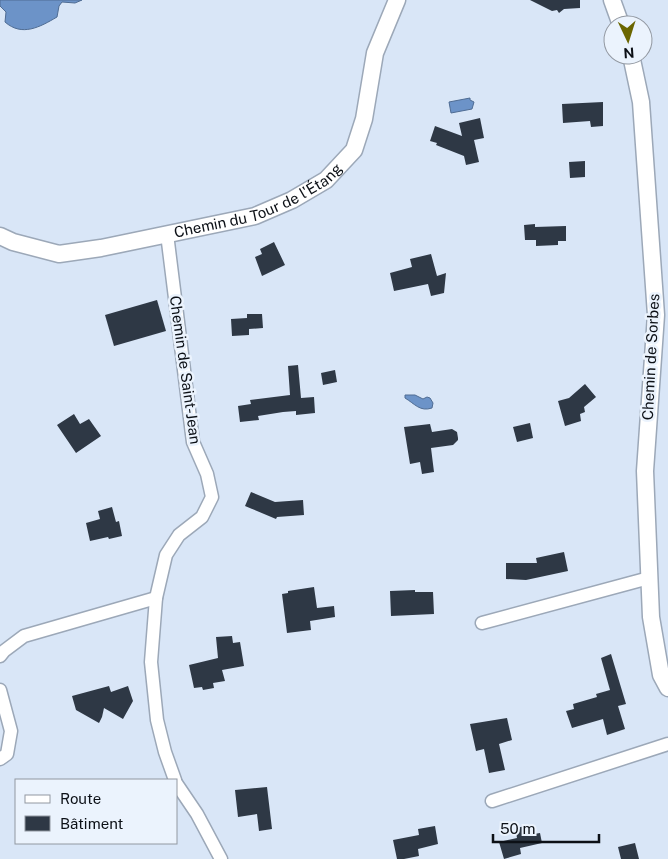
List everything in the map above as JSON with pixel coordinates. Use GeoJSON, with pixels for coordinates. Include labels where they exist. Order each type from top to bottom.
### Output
{"type":"FeatureCollection","features":[{"type":"Feature","properties":{"kind":"street","name":"Chemin du Tour de l'Étang"},"geometry":{"type":"LineString","coordinates":[[0,236],[13,242],[59,254],[101,248],[255,216],[292,200],[326,180],[354,150],[364,118],[375,53],[397,0]]}},
{"type":"Feature","properties":{"kind":"street"},"geometry":{"type":"LineString","coordinates":[[612,0],[617,15]]}},
{"type":"Feature","properties":{"kind":"street","name":"Chemin de Sorbes"},"geometry":{"type":"LineString","coordinates":[[633,65],[641,102],[656,315],[645,471],[651,617],[661,675],[668,688]]}},
{"type":"Feature","properties":{"kind":"street","name":"Chemin de Saint-Jean"},"geometry":{"type":"LineString","coordinates":[[167,234],[193,442],[207,474],[212,497],[202,517],[179,535],[166,555],[156,598],[150,662],[157,720],[165,752],[175,779]]}},
{"type":"Feature","properties":{"kind":"street"},"geometry":{"type":"LineString","coordinates":[[482,623],[649,578]]}},
{"type":"Feature","properties":{"kind":"street"},"geometry":{"type":"LineString","coordinates":[[0,656],[24,636],[156,598]]}},
{"type":"Feature","properties":{"kind":"street"},"geometry":{"type":"LineString","coordinates":[[0,690],[11,731],[7,754],[0,759]]}},
{"type":"Feature","properties":{"kind":"street"},"geometry":{"type":"LineString","coordinates":[[492,801],[668,744]]}},
{"type":"Feature","properties":{"kind":"street","name":"Chemin de Saint-Jean"},"geometry":{"type":"LineString","coordinates":[[178,785],[197,814],[221,859]]}},
{"type":"Feature","properties":{"kind":"water"},"geometry":{"type":"Polygon","coordinates":[[[0,0],[82,0],[75,3],[62,2],[59,6],[57,17],[38,27],[24,30],[11,27],[5,22],[6,12],[0,6],[0,0]]]}},
{"type":"Feature","properties":{"kind":"water"},"geometry":{"type":"Polygon","coordinates":[[[470,98],[474,102],[472,109],[451,113],[449,102],[470,98]]]}},
{"type":"Feature","properties":{"kind":"water"},"geometry":{"type":"Polygon","coordinates":[[[405,395],[415,395],[423,399],[430,398],[433,403],[432,408],[424,409],[418,407],[405,398],[405,395]]]}},
{"type":"Feature","properties":{"kind":"building"},"geometry":{"type":"Polygon","coordinates":[[[530,0],[580,0],[580,8],[564,9],[559,13],[557,10],[552,11],[530,0]]]}},
{"type":"Feature","properties":{"kind":"building"},"geometry":{"type":"Polygon","coordinates":[[[603,102],[603,126],[591,127],[590,121],[563,123],[562,104],[603,102]]]}},
{"type":"Feature","properties":{"kind":"building"},"geometry":{"type":"Polygon","coordinates":[[[480,118],[484,138],[474,140],[479,162],[466,165],[464,156],[430,141],[435,126],[462,136],[459,123],[480,118]]]}},
{"type":"Feature","properties":{"kind":"building"},"geometry":{"type":"Polygon","coordinates":[[[585,161],[585,177],[570,178],[569,162],[585,161]]]}},
{"type":"Feature","properties":{"kind":"building"},"geometry":{"type":"Polygon","coordinates":[[[535,224],[535,227],[566,226],[566,241],[558,241],[558,245],[536,246],[536,240],[525,240],[524,225],[535,224]]]}},
{"type":"Feature","properties":{"kind":"building"},"geometry":{"type":"Polygon","coordinates":[[[274,242],[285,265],[262,276],[255,257],[262,254],[260,249],[274,242]]]}},
{"type":"Feature","properties":{"kind":"building"},"geometry":{"type":"Polygon","coordinates":[[[431,254],[437,276],[446,273],[444,293],[431,296],[428,284],[394,291],[390,273],[412,267],[410,259],[431,254]]]}},
{"type":"Feature","properties":{"kind":"building"},"geometry":{"type":"Polygon","coordinates":[[[157,300],[166,331],[114,346],[105,315],[157,300]]]}},
{"type":"Feature","properties":{"kind":"building"},"geometry":{"type":"Polygon","coordinates":[[[247,314],[262,314],[263,328],[249,329],[249,335],[232,336],[231,319],[247,318],[247,314]]]}},
{"type":"Feature","properties":{"kind":"building"},"geometry":{"type":"Polygon","coordinates":[[[298,365],[301,398],[314,397],[315,413],[296,415],[296,411],[283,412],[258,416],[259,420],[240,422],[238,406],[251,404],[250,400],[290,395],[288,366],[298,365]]]}},
{"type":"Feature","properties":{"kind":"building"},"geometry":{"type":"Polygon","coordinates":[[[335,370],[337,382],[323,385],[321,373],[335,370]]]}},
{"type":"Feature","properties":{"kind":"building"},"geometry":{"type":"Polygon","coordinates":[[[585,384],[596,397],[584,407],[585,412],[580,414],[581,421],[565,426],[558,401],[569,398],[585,384]]]}},
{"type":"Feature","properties":{"kind":"building"},"geometry":{"type":"Polygon","coordinates":[[[74,414],[80,424],[89,419],[101,436],[76,453],[57,425],[74,414]]]}},
{"type":"Feature","properties":{"kind":"building"},"geometry":{"type":"Polygon","coordinates":[[[530,423],[533,438],[517,442],[513,427],[530,423]]]}},
{"type":"Feature","properties":{"kind":"building"},"geometry":{"type":"Polygon","coordinates":[[[430,424],[432,432],[452,429],[457,432],[458,440],[453,445],[431,448],[434,472],[422,474],[420,462],[410,464],[404,427],[430,424]]]}},
{"type":"Feature","properties":{"kind":"building"},"geometry":{"type":"Polygon","coordinates":[[[251,492],[275,502],[303,500],[304,515],[277,517],[276,519],[245,506],[251,492]]]}},
{"type":"Feature","properties":{"kind":"building"},"geometry":{"type":"Polygon","coordinates":[[[112,507],[116,522],[119,521],[122,536],[90,541],[86,523],[100,519],[98,511],[112,507]]]}},
{"type":"Feature","properties":{"kind":"building"},"geometry":{"type":"Polygon","coordinates":[[[564,552],[568,571],[526,580],[506,579],[506,563],[537,563],[536,558],[564,552]]]}},
{"type":"Feature","properties":{"kind":"building"},"geometry":{"type":"Polygon","coordinates":[[[314,587],[317,608],[334,606],[335,617],[310,621],[311,630],[287,633],[282,594],[288,593],[288,591],[314,587]]]}},
{"type":"Feature","properties":{"kind":"building"},"geometry":{"type":"Polygon","coordinates":[[[415,590],[415,592],[433,592],[434,614],[391,616],[390,591],[415,590]]]}},
{"type":"Feature","properties":{"kind":"building"},"geometry":{"type":"Polygon","coordinates":[[[232,636],[233,643],[240,642],[244,666],[222,670],[225,681],[213,683],[214,688],[203,690],[202,687],[194,688],[189,665],[218,658],[216,637],[232,636]]]}},
{"type":"Feature","properties":{"kind":"building"},"geometry":{"type":"Polygon","coordinates":[[[611,654],[626,704],[618,706],[625,729],[607,735],[603,719],[572,728],[566,711],[574,709],[573,704],[597,697],[596,694],[610,690],[601,658],[611,654]]]}},
{"type":"Feature","properties":{"kind":"building"},"geometry":{"type":"Polygon","coordinates":[[[109,686],[111,692],[128,686],[133,701],[123,719],[104,708],[99,723],[76,710],[72,696],[109,686]]]}},
{"type":"Feature","properties":{"kind":"building"},"geometry":{"type":"Polygon","coordinates":[[[507,718],[512,740],[499,744],[505,770],[489,773],[484,749],[476,751],[470,724],[507,718]]]}},
{"type":"Feature","properties":{"kind":"building"},"geometry":{"type":"Polygon","coordinates":[[[267,787],[272,829],[259,831],[257,814],[238,817],[235,790],[267,787]]]}},
{"type":"Feature","properties":{"kind":"building"},"geometry":{"type":"Polygon","coordinates":[[[532,825],[534,834],[540,833],[542,843],[520,848],[521,854],[504,859],[499,842],[517,838],[515,828],[532,825]]]}},
{"type":"Feature","properties":{"kind":"building"},"geometry":{"type":"Polygon","coordinates":[[[435,826],[438,844],[418,849],[419,856],[397,859],[393,840],[419,835],[418,829],[435,826]]]}},
{"type":"Feature","properties":{"kind":"building"},"geometry":{"type":"Polygon","coordinates":[[[635,843],[639,859],[621,859],[618,847],[635,843]]]}}]}
